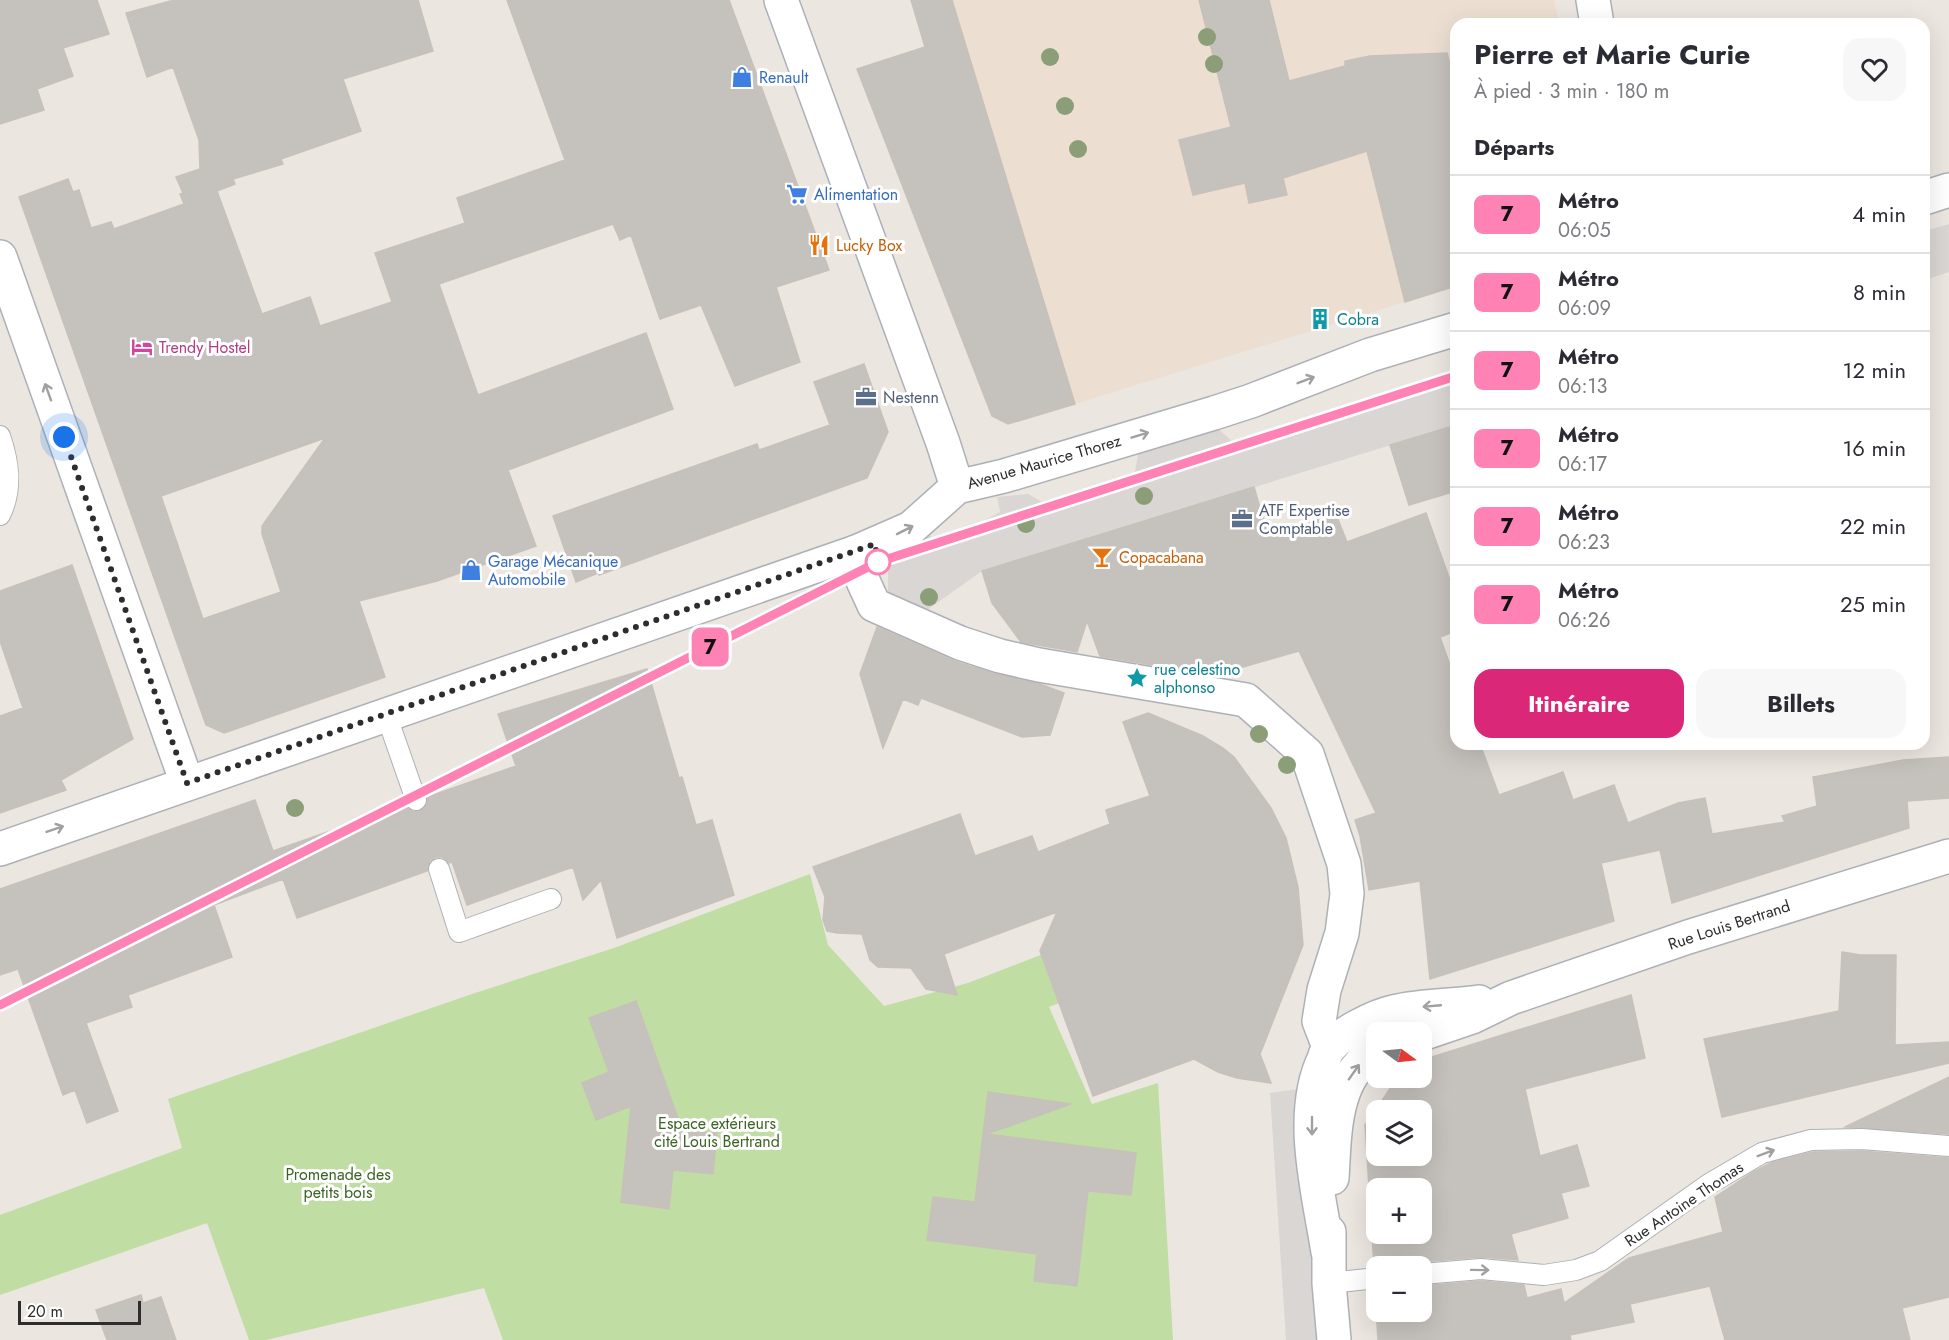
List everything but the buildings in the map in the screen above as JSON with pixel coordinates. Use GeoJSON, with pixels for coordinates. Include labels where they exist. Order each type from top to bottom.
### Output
{"type":"FeatureCollection","features":[{"type":"Feature","properties":{"kind":"main road"},"geometry":{"type":"LineString","coordinates":[[782,0],[957,487]]}},
{"type":"Feature","properties":{"kind":"main road"},"geometry":{"type":"LineString","coordinates":[[1593,0],[1597,18]]}},
{"type":"Feature","properties":{"kind":"main road"},"geometry":{"type":"LineString","coordinates":[[1930,196],[1949,190]]}},
{"type":"Feature","properties":{"kind":"main road"},"geometry":{"type":"LineString","coordinates":[[0,257],[187,783]]}},
{"type":"Feature","properties":{"kind":"main road","name":"Avenue Maurice Thorez"},"geometry":{"type":"LineString","coordinates":[[0,849],[856,552],[911,528],[957,487],[1004,476],[1214,413],[1370,355],[1450,331]]}},
{"type":"Feature","properties":{"kind":"main road"},"geometry":{"type":"LineString","coordinates":[[856,552],[863,581],[874,605],[924,628],[972,647],[1019,660],[1246,700],[1306,754],[1344,864],[1347,894],[1342,933],[1324,990],[1319,1021],[1329,1047],[1313,1092],[1311,1127],[1334,1340]]}},
{"type":"Feature","properties":{"kind":"main road","name":"Rue Louis Bertrand"},"geometry":{"type":"LineString","coordinates":[[1432,1031],[1472,1017],[1511,998],[1688,937],[1949,856]]}},
{"type":"Feature","properties":{"kind":"main road","name":"Rue Louis Bertrand"},"geometry":{"type":"LineString","coordinates":[[1329,1047],[1357,1026],[1392,1012],[1427,1006],[1511,998]]}},
{"type":"Feature","properties":{"kind":"main road"},"geometry":{"type":"LineString","coordinates":[[1328,1268],[1335,1128],[1340,1100],[1351,1075],[1366,1057]]}},
{"type":"Feature","properties":{"kind":"lane"},"geometry":{"type":"LineString","coordinates":[[0,436],[8,458],[8,482],[5,504],[0,515]]}},
{"type":"Feature","properties":{"kind":"lane"},"geometry":{"type":"LineString","coordinates":[[386,714],[416,800]]}},
{"type":"Feature","properties":{"kind":"lane"},"geometry":{"type":"LineString","coordinates":[[439,869],[459,932],[551,899]]}},
{"type":"Feature","properties":{"kind":"lane","name":"Rue Antoine Thomas"},"geometry":{"type":"LineString","coordinates":[[1432,1273],[1481,1269],[1544,1275],[1576,1270],[1600,1261],[1709,1184],[1762,1153],[1811,1140],[1862,1139],[1949,1146]]}},
{"type":"Feature","properties":{"kind":"lane"},"geometry":{"type":"LineString","coordinates":[[1328,1268],[1366,1276]]}},
{"type":"Feature","properties":{"kind":"shaded area"},"geometry":{"type":"Polygon","coordinates":[[[952,0],[1554,0],[1558,18],[1450,18],[1450,168],[1376,186],[1405,302],[1075,404],[952,0]]]}},
{"type":"Feature","properties":{"kind":"shaded area"},"geometry":{"type":"Polygon","coordinates":[[[1949,224],[1949,272],[1930,278],[1930,230],[1949,224]]]}},
{"type":"Feature","properties":{"kind":"shaded area"},"geometry":{"type":"Polygon","coordinates":[[[1450,376],[1450,427],[982,571],[927,610],[925,620],[888,601],[888,562],[929,534],[937,546],[1000,512],[997,497],[1028,494],[1042,502],[1135,472],[1139,448],[1214,425],[1236,445],[1450,376]]]}},
{"type":"Feature","properties":{"kind":"shaded area"},"geometry":{"type":"Polygon","coordinates":[[[1304,1088],[1318,1340],[1286,1340],[1270,1093],[1304,1088]]]}},
{"type":"Feature","properties":{"kind":"green space","name":"Espace extérieurs cité Louis Bertrand"},"geometry":{"type":"Polygon","coordinates":[[[810,874],[828,945],[884,1006],[968,983],[1051,951],[1112,982],[1049,1007],[1092,1104],[1158,1083],[1173,1340],[503,1340],[484,1288],[266,1340],[249,1340],[207,1223],[0,1295],[0,1215],[182,1148],[168,1099],[469,995],[614,948],[810,874]]]}},
{"type":"Feature","properties":{"kind":"metro line","name":"7"},"geometry":{"type":"LineString","coordinates":[[0,1005],[878,562],[1450,378]]}},
{"type":"Feature","properties":{"kind":"place","name":"Renault"},"geometry":{"type":"Point","coordinates":[742,77]}},
{"type":"Feature","properties":{"kind":"place","name":"Alimentation"},"geometry":{"type":"Point","coordinates":[797,194]}},
{"type":"Feature","properties":{"kind":"place","name":"Lucky Box"},"geometry":{"type":"Point","coordinates":[819,245]}},
{"type":"Feature","properties":{"kind":"place","name":"Cobra"},"geometry":{"type":"Point","coordinates":[1320,319]}},
{"type":"Feature","properties":{"kind":"place","name":"Trendy Hostel"},"geometry":{"type":"Point","coordinates":[142,347]}},
{"type":"Feature","properties":{"kind":"place","name":"Nestenn"},"geometry":{"type":"Point","coordinates":[866,397]}},
{"type":"Feature","properties":{"kind":"place","name":"ATF Expertise Comptable"},"geometry":{"type":"Point","coordinates":[1242,519]}},
{"type":"Feature","properties":{"kind":"place","name":"Copacabana"},"geometry":{"type":"Point","coordinates":[1102,557]}},
{"type":"Feature","properties":{"kind":"place","name":"Garage Mécanique Automobile"},"geometry":{"type":"Point","coordinates":[471,570]}},
{"type":"Feature","properties":{"kind":"place","name":"rue celestino alphonso"},"geometry":{"type":"Point","coordinates":[1137,678]}},
{"type":"Feature","properties":{"kind":"route"},"geometry":{"type":"LineString","coordinates":[[64,437],[187,783],[875,544],[878,562]]}},
{"type":"Feature","properties":{"kind":"park label","name":"Promenade des petits bois"},"geometry":{"type":"Point","coordinates":[338,1183]}}]}
